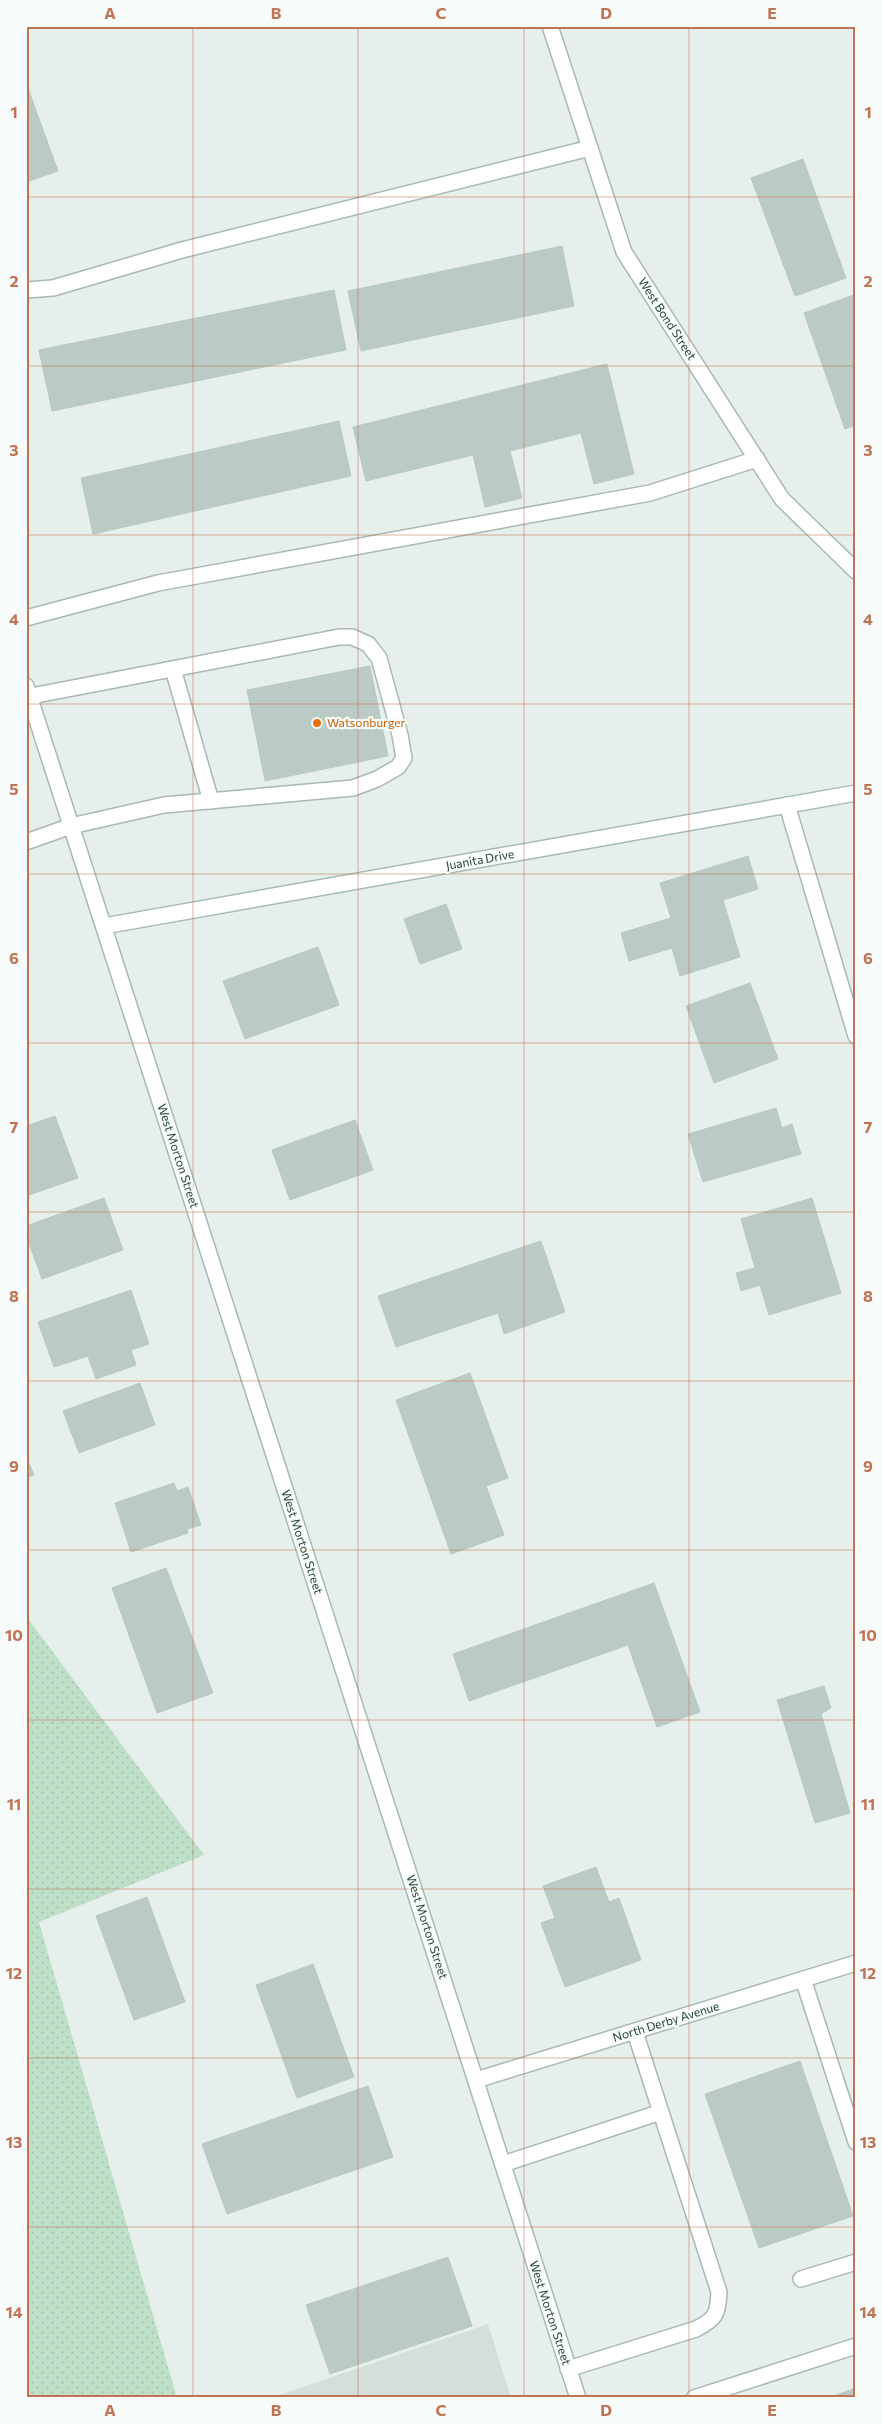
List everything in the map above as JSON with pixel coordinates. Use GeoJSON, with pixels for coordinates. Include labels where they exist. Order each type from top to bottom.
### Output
{"type":"FeatureCollection","features":[{"type":"Feature","properties":{"kind":"street","name":"West Bond Street"},"geometry":{"type":"LineString","coordinates":[[550,26],[624,252],[782,499],[856,571]]}},
{"type":"Feature","properties":{"kind":"street"},"geometry":{"type":"LineString","coordinates":[[26,290],[53,288],[182,250],[590,148]]}},
{"type":"Feature","properties":{"kind":"street"},"geometry":{"type":"LineString","coordinates":[[26,618],[158,583],[650,493],[757,459]]}},
{"type":"Feature","properties":{"kind":"street"},"geometry":{"type":"LineString","coordinates":[[26,842],[71,826],[164,805],[353,788],[377,779],[398,768],[404,758],[400,735],[379,658],[368,644],[352,637],[339,637],[173,669],[27,693]]}},
{"type":"Feature","properties":{"kind":"street"},"geometry":{"type":"LineString","coordinates":[[173,669],[211,801]]}},
{"type":"Feature","properties":{"kind":"street","name":"West Morton Street"},"geometry":{"type":"LineString","coordinates":[[27,693],[104,926],[578,2398]]}},
{"type":"Feature","properties":{"kind":"street","name":"Juanita Drive"},"geometry":{"type":"LineString","coordinates":[[104,926],[856,793]]}},
{"type":"Feature","properties":{"kind":"street"},"geometry":{"type":"LineString","coordinates":[[787,805],[856,1036]]}},
{"type":"Feature","properties":{"kind":"street","name":"North Derby Avenue"},"geometry":{"type":"LineString","coordinates":[[476,2080],[856,1963]]}},
{"type":"Feature","properties":{"kind":"street"},"geometry":{"type":"LineString","coordinates":[[803,1980],[856,2142]]}},
{"type":"Feature","properties":{"kind":"street"},"geometry":{"type":"LineString","coordinates":[[568,2369],[696,2329],[711,2322],[718,2310],[719,2292],[635,2032]]}},
{"type":"Feature","properties":{"kind":"street"},"geometry":{"type":"LineString","coordinates":[[503,2164],[661,2112]]}},
{"type":"Feature","properties":{"kind":"street"},"geometry":{"type":"LineString","coordinates":[[801,2279],[856,2262]]}},
{"type":"Feature","properties":{"kind":"street"},"geometry":{"type":"LineString","coordinates":[[694,2398],[856,2346]]}},
{"type":"Feature","properties":{"kind":"shaded area"},"geometry":{"type":"Polygon","coordinates":[[[488,2324],[511,2398],[270,2398],[488,2324]]]}},
{"type":"Feature","properties":{"kind":"green space"},"geometry":{"type":"Polygon","coordinates":[[[26,1616],[204,1855],[39,1922],[177,2398],[26,2398],[26,1616]]]}},
{"type":"Feature","properties":{"kind":"building"},"geometry":{"type":"Polygon","coordinates":[[[26,83],[58,171],[26,182],[26,83]]]}},
{"type":"Feature","properties":{"kind":"building"},"geometry":{"type":"Polygon","coordinates":[[[803,159],[846,278],[795,296],[751,178],[803,159]]]}},
{"type":"Feature","properties":{"kind":"building"},"geometry":{"type":"Polygon","coordinates":[[[562,246],[574,306],[361,351],[348,291],[562,246]]]}},
{"type":"Feature","properties":{"kind":"building"},"geometry":{"type":"Polygon","coordinates":[[[334,290],[346,350],[52,411],[39,350],[334,290]]]}},
{"type":"Feature","properties":{"kind":"building"},"geometry":{"type":"Polygon","coordinates":[[[856,294],[856,425],[845,429],[804,313],[856,294]]]}},
{"type":"Feature","properties":{"kind":"building"},"geometry":{"type":"Polygon","coordinates":[[[607,364],[634,474],[594,484],[581,433],[510,451],[522,498],[485,507],[473,455],[366,481],[353,427],[607,364]]]}},
{"type":"Feature","properties":{"kind":"building"},"geometry":{"type":"Polygon","coordinates":[[[339,421],[351,476],[93,534],[81,478],[339,421]]]}},
{"type":"Feature","properties":{"kind":"building","name":"Watsonburger"},"geometry":{"type":"Polygon","coordinates":[[[370,666],[388,756],[265,781],[247,690],[370,666]]]}},
{"type":"Feature","properties":{"kind":"building"},"geometry":{"type":"Polygon","coordinates":[[[748,856],[758,889],[723,900],[740,957],[680,976],[672,948],[629,961],[621,933],[671,918],[660,883],[748,856]]]}},
{"type":"Feature","properties":{"kind":"building"},"geometry":{"type":"Polygon","coordinates":[[[446,904],[462,949],[420,964],[404,919],[446,904]]]}},
{"type":"Feature","properties":{"kind":"building"},"geometry":{"type":"Polygon","coordinates":[[[318,947],[339,1005],[245,1039],[223,981],[318,947]]]}},
{"type":"Feature","properties":{"kind":"building"},"geometry":{"type":"Polygon","coordinates":[[[750,983],[778,1059],[714,1083],[686,1006],[750,983]]]}},
{"type":"Feature","properties":{"kind":"building"},"geometry":{"type":"Polygon","coordinates":[[[776,1108],[782,1128],[792,1124],[801,1154],[703,1182],[688,1134],[776,1108]]]}},
{"type":"Feature","properties":{"kind":"building"},"geometry":{"type":"Polygon","coordinates":[[[55,1116],[78,1178],[26,1196],[26,1126],[55,1116]]]}},
{"type":"Feature","properties":{"kind":"building"},"geometry":{"type":"Polygon","coordinates":[[[355,1120],[373,1170],[290,1200],[272,1150],[355,1120]]]}},
{"type":"Feature","properties":{"kind":"building"},"geometry":{"type":"Polygon","coordinates":[[[104,1198],[123,1250],[42,1279],[26,1235],[26,1226],[104,1198]]]}},
{"type":"Feature","properties":{"kind":"building"},"geometry":{"type":"Polygon","coordinates":[[[812,1198],[841,1293],[769,1315],[760,1285],[741,1291],[736,1273],[755,1268],[741,1219],[812,1198]]]}},
{"type":"Feature","properties":{"kind":"building"},"geometry":{"type":"Polygon","coordinates":[[[541,1241],[565,1312],[504,1334],[498,1313],[396,1347],[378,1296],[541,1241]]]}},
{"type":"Feature","properties":{"kind":"building"},"geometry":{"type":"Polygon","coordinates":[[[131,1290],[149,1344],[131,1350],[136,1365],[96,1379],[88,1356],[54,1367],[38,1322],[131,1290]]]}},
{"type":"Feature","properties":{"kind":"building"},"geometry":{"type":"Polygon","coordinates":[[[470,1373],[508,1478],[486,1486],[504,1535],[451,1554],[396,1400],[470,1373]]]}},
{"type":"Feature","properties":{"kind":"building"},"geometry":{"type":"Polygon","coordinates":[[[140,1383],[155,1425],[79,1453],[63,1411],[140,1383]]]}},
{"type":"Feature","properties":{"kind":"building"},"geometry":{"type":"Polygon","coordinates":[[[26,1456],[34,1475],[26,1478],[26,1456]]]}},
{"type":"Feature","properties":{"kind":"building"},"geometry":{"type":"Polygon","coordinates":[[[174,1483],[177,1491],[188,1487],[201,1525],[187,1529],[188,1533],[131,1552],[115,1503],[174,1483]]]}},
{"type":"Feature","properties":{"kind":"building"},"geometry":{"type":"Polygon","coordinates":[[[166,1568],[213,1693],[157,1713],[112,1588],[166,1568]]]}},
{"type":"Feature","properties":{"kind":"building"},"geometry":{"type":"Polygon","coordinates":[[[654,1583],[700,1712],[657,1727],[628,1645],[469,1701],[453,1654],[654,1583]]]}},
{"type":"Feature","properties":{"kind":"building"},"geometry":{"type":"Polygon","coordinates":[[[824,1686],[831,1708],[821,1714],[850,1813],[815,1823],[777,1700],[824,1686]]]}},
{"type":"Feature","properties":{"kind":"building"},"geometry":{"type":"Polygon","coordinates":[[[596,1867],[609,1902],[619,1898],[641,1960],[565,1987],[541,1923],[555,1918],[543,1886],[596,1867]]]}},
{"type":"Feature","properties":{"kind":"building"},"geometry":{"type":"Polygon","coordinates":[[[147,1897],[185,2002],[134,2020],[96,1916],[147,1897]]]}},
{"type":"Feature","properties":{"kind":"building"},"geometry":{"type":"Polygon","coordinates":[[[313,1964],[354,2077],[297,2098],[256,1985],[313,1964]]]}},
{"type":"Feature","properties":{"kind":"building"},"geometry":{"type":"Polygon","coordinates":[[[800,2061],[853,2216],[759,2248],[705,2094],[800,2061]]]}},
{"type":"Feature","properties":{"kind":"building"},"geometry":{"type":"Polygon","coordinates":[[[368,2086],[393,2157],[227,2214],[202,2144],[368,2086]]]}},
{"type":"Feature","properties":{"kind":"building"},"geometry":{"type":"Polygon","coordinates":[[[448,2257],[472,2326],[330,2374],[306,2305],[448,2257]]]}},
{"type":"Feature","properties":{"kind":"building"},"geometry":{"type":"Polygon","coordinates":[[[856,2388],[856,2398],[828,2398],[856,2388]]]}},
{"type":"Feature","properties":{"kind":"place","name":"Watsonburger"},"geometry":{"type":"Point","coordinates":[317,723]}}]}
